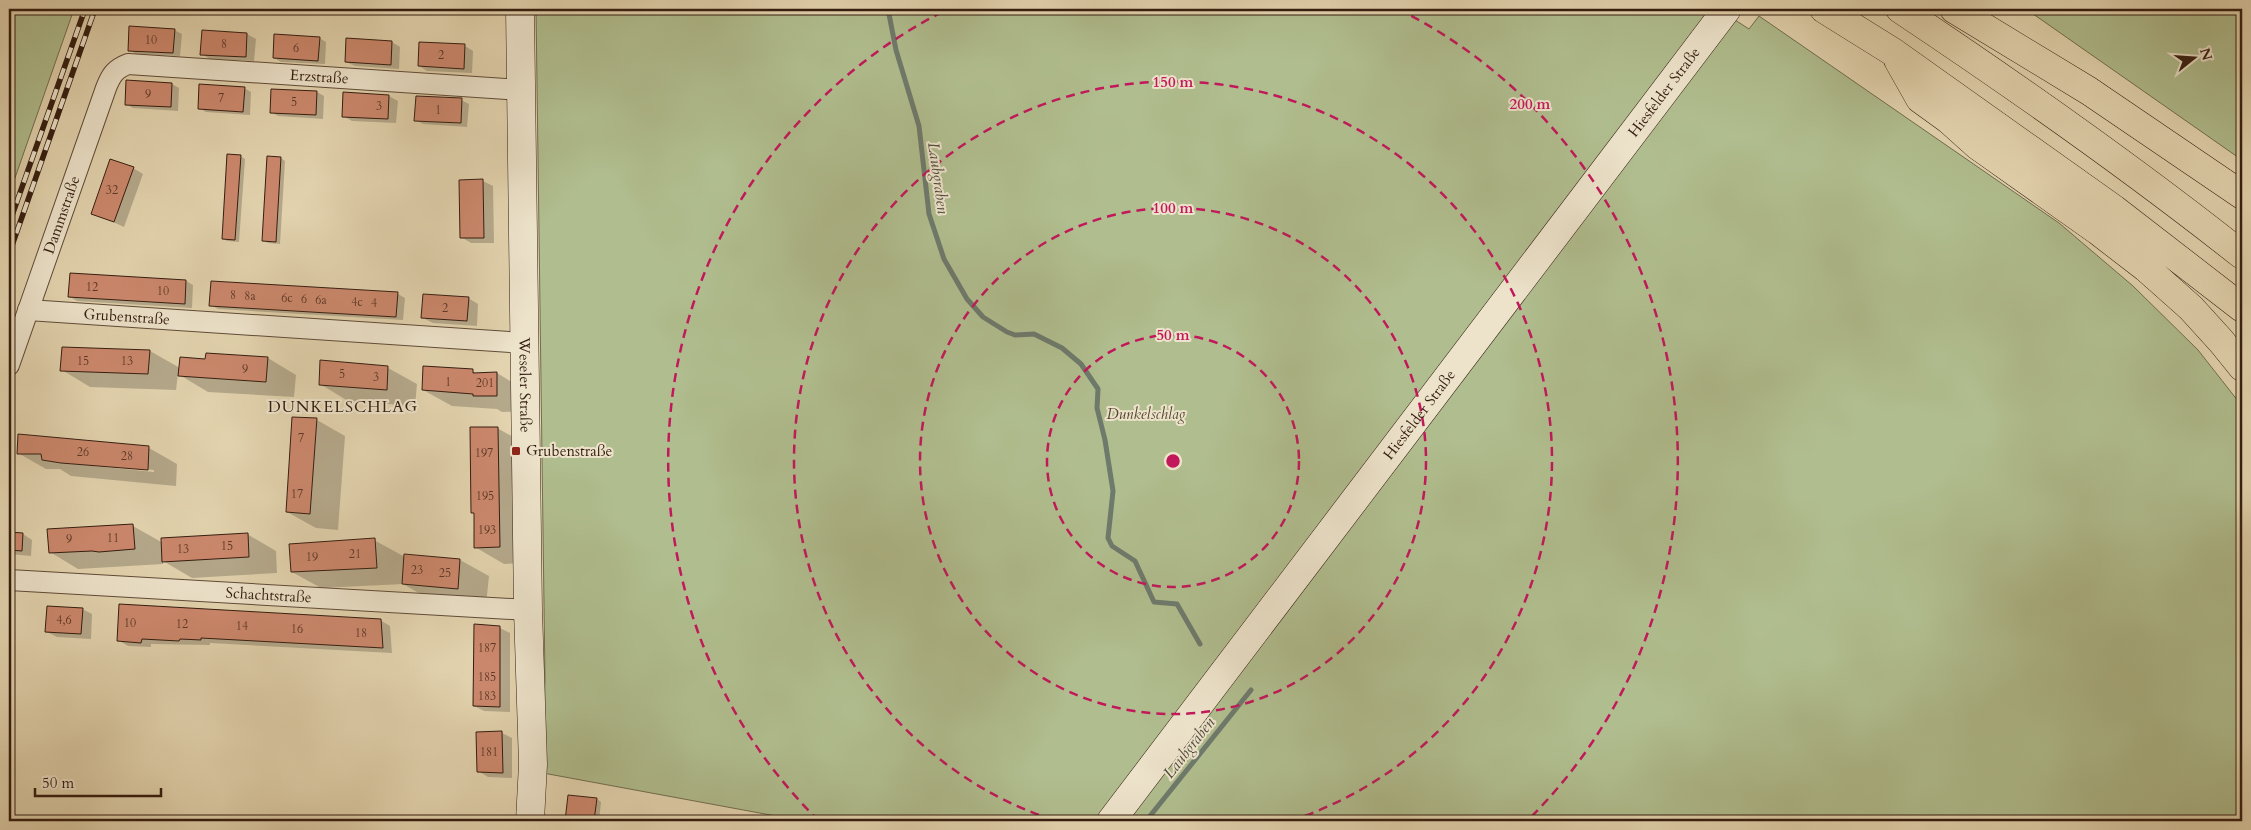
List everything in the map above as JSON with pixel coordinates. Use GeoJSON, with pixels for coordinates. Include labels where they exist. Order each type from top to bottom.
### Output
{"type":"FeatureCollection","features":[{"type":"Feature","properties":{"kind":"highway"},"geometry":{"type":"LineString","coordinates":[[1824,9],[1893,52],[2114,209],[2242,308]]}},
{"type":"Feature","properties":{"kind":"highway"},"geometry":{"type":"LineString","coordinates":[[1900,9],[2023,92],[2196,218],[2242,255]]}},
{"type":"Feature","properties":{"kind":"highway"},"geometry":{"type":"LineString","coordinates":[[1954,9],[2089,92],[2242,195]]}},
{"type":"Feature","properties":{"kind":"highway"},"geometry":{"type":"LineString","coordinates":[[1893,52],[1920,99],[1949,120],[1978,146],[2098,231],[2146,268],[2201,318],[2242,368]]}},
{"type":"Feature","properties":{"kind":"highway"},"geometry":{"type":"LineString","coordinates":[[1949,120],[1983,138],[2103,224],[2242,337]]}},
{"type":"Feature","properties":{"kind":"street","name":"Weseler Straße"},"geometry":{"type":"LineString","coordinates":[[520,9],[528,610],[533,764],[530,821]]}},
{"type":"Feature","properties":{"kind":"street","name":"Hiesfelder Straße"},"geometry":{"type":"LineString","coordinates":[[1111,821],[1727,9]]}},
{"type":"Feature","properties":{"kind":"street","name":"Erzstraße"},"geometry":{"type":"LineString","coordinates":[[118,68],[128,64],[521,90]]}},
{"type":"Feature","properties":{"kind":"street","name":"Dammstraße"},"geometry":{"type":"LineString","coordinates":[[9,365],[106,88],[111,76],[118,68]]}},
{"type":"Feature","properties":{"kind":"street","name":"Grubenstraße"},"geometry":{"type":"LineString","coordinates":[[28,310],[524,343]]}},
{"type":"Feature","properties":{"kind":"street","name":"Schachtstraße"},"geometry":{"type":"LineString","coordinates":[[9,580],[528,610]]}},
{"type":"Feature","properties":{"kind":"green space"},"geometry":{"type":"Polygon","coordinates":[[[9,9],[74,9],[9,195],[9,9]]]}},
{"type":"Feature","properties":{"kind":"green space","name":"Dunkelschlag"},"geometry":{"type":"Polygon","coordinates":[[[536,9],[1718,9],[1749,29],[1759,16],[2059,223],[2133,286],[2198,350],[2242,406],[2242,821],[803,821],[543,773],[545,679],[536,9]]]}},
{"type":"Feature","properties":{"kind":"green space"},"geometry":{"type":"Polygon","coordinates":[[[2026,9],[2242,9],[2242,160],[2026,9]]]}},
{"type":"Feature","properties":{"kind":"building"},"geometry":{"type":"Polygon","coordinates":[[[129,26],[175,29],[173,53],[128,51],[129,26]]]}},
{"type":"Feature","properties":{"kind":"building"},"geometry":{"type":"Polygon","coordinates":[[[202,30],[247,33],[246,57],[200,55],[202,30]]]}},
{"type":"Feature","properties":{"kind":"building"},"geometry":{"type":"Polygon","coordinates":[[[274,34],[320,37],[318,61],[273,58],[274,34]]]}},
{"type":"Feature","properties":{"kind":"building"},"geometry":{"type":"Polygon","coordinates":[[[346,38],[392,41],[391,65],[345,62],[346,38]]]}},
{"type":"Feature","properties":{"kind":"building"},"geometry":{"type":"Polygon","coordinates":[[[419,42],[465,44],[464,69],[418,66],[419,42]]]}},
{"type":"Feature","properties":{"kind":"building"},"geometry":{"type":"Polygon","coordinates":[[[126,80],[172,83],[171,107],[125,105],[126,80]]]}},
{"type":"Feature","properties":{"kind":"building"},"geometry":{"type":"Polygon","coordinates":[[[199,84],[245,87],[243,112],[198,109],[199,84]]]}},
{"type":"Feature","properties":{"kind":"building"},"geometry":{"type":"Polygon","coordinates":[[[271,89],[317,91],[316,115],[270,113],[271,89]]]}},
{"type":"Feature","properties":{"kind":"building"},"geometry":{"type":"Polygon","coordinates":[[[343,92],[389,95],[388,119],[342,117],[343,92]]]}},
{"type":"Feature","properties":{"kind":"building"},"geometry":{"type":"Polygon","coordinates":[[[416,96],[462,98],[461,123],[414,121],[416,96]]]}},
{"type":"Feature","properties":{"kind":"building"},"geometry":{"type":"Polygon","coordinates":[[[227,154],[241,155],[235,240],[222,239],[227,154]]]}},
{"type":"Feature","properties":{"kind":"building"},"geometry":{"type":"Polygon","coordinates":[[[267,156],[281,157],[276,242],[262,241],[267,156]]]}},
{"type":"Feature","properties":{"kind":"building"},"geometry":{"type":"Polygon","coordinates":[[[110,159],[134,167],[114,222],[91,214],[110,159]]]}},
{"type":"Feature","properties":{"kind":"building"},"geometry":{"type":"Polygon","coordinates":[[[483,179],[484,238],[460,238],[459,180],[483,179]]]}},
{"type":"Feature","properties":{"kind":"building"},"geometry":{"type":"Polygon","coordinates":[[[70,273],[186,280],[185,304],[68,297],[70,273]]]}},
{"type":"Feature","properties":{"kind":"building"},"geometry":{"type":"Polygon","coordinates":[[[211,281],[398,292],[396,317],[209,306],[211,281]]]}},
{"type":"Feature","properties":{"kind":"building"},"geometry":{"type":"Polygon","coordinates":[[[423,294],[469,297],[467,321],[421,318],[423,294]]]}},
{"type":"Feature","properties":{"kind":"building"},"geometry":{"type":"Polygon","coordinates":[[[62,347],[150,350],[148,374],[60,371],[62,347]]]}},
{"type":"Feature","properties":{"kind":"building"},"geometry":{"type":"Polygon","coordinates":[[[206,353],[268,357],[266,382],[178,376],[180,357],[205,359],[206,353]]]}},
{"type":"Feature","properties":{"kind":"building"},"geometry":{"type":"Polygon","coordinates":[[[320,360],[388,366],[387,390],[319,385],[320,360]]]}},
{"type":"Feature","properties":{"kind":"building"},"geometry":{"type":"Polygon","coordinates":[[[423,366],[473,369],[473,373],[497,372],[497,396],[473,396],[473,394],[422,390],[423,366]]]}},
{"type":"Feature","properties":{"kind":"building"},"geometry":{"type":"Polygon","coordinates":[[[292,417],[317,418],[310,514],[286,512],[292,417]]]}},
{"type":"Feature","properties":{"kind":"building"},"geometry":{"type":"Polygon","coordinates":[[[470,427],[498,427],[500,547],[474,548],[474,513],[471,513],[470,427]]]}},
{"type":"Feature","properties":{"kind":"building"},"geometry":{"type":"Polygon","coordinates":[[[18,434],[149,446],[148,470],[61,463],[42,460],[41,454],[17,454],[18,434]]]}},
{"type":"Feature","properties":{"kind":"building"},"geometry":{"type":"Polygon","coordinates":[[[133,524],[135,549],[49,553],[47,529],[133,524]]]}},
{"type":"Feature","properties":{"kind":"building"},"geometry":{"type":"Polygon","coordinates":[[[9,532],[23,533],[22,551],[9,550],[9,532]]]}},
{"type":"Feature","properties":{"kind":"building"},"geometry":{"type":"Polygon","coordinates":[[[248,533],[249,557],[162,562],[161,538],[248,533]]]}},
{"type":"Feature","properties":{"kind":"building"},"geometry":{"type":"Polygon","coordinates":[[[375,538],[377,568],[291,572],[289,544],[375,538]]]}},
{"type":"Feature","properties":{"kind":"building"},"geometry":{"type":"Polygon","coordinates":[[[404,554],[460,559],[458,589],[402,584],[404,554]]]}},
{"type":"Feature","properties":{"kind":"building"},"geometry":{"type":"Polygon","coordinates":[[[119,604],[381,619],[383,648],[201,638],[201,640],[180,639],[179,641],[142,639],[141,643],[117,641],[119,604]]]}},
{"type":"Feature","properties":{"kind":"building"},"geometry":{"type":"Polygon","coordinates":[[[47,606],[83,608],[81,634],[45,632],[47,606]]]}},
{"type":"Feature","properties":{"kind":"building"},"geometry":{"type":"Polygon","coordinates":[[[474,624],[500,626],[500,707],[473,706],[474,624]]]}},
{"type":"Feature","properties":{"kind":"building"},"geometry":{"type":"Polygon","coordinates":[[[502,731],[503,773],[477,772],[476,732],[502,731]]]}},
{"type":"Feature","properties":{"kind":"building"},"geometry":{"type":"Polygon","coordinates":[[[568,795],[597,798],[594,821],[565,821],[568,795]]]}},
{"type":"Feature","properties":{"kind":"waterway","name":"Laubgraben"},"geometry":{"type":"LineString","coordinates":[[888,9],[896,50],[919,126],[929,214],[944,259],[967,299],[983,317],[1007,332],[1015,335],[1034,334],[1062,348],[1081,364],[1098,389],[1097,408],[1105,440],[1113,491],[1108,538],[1112,546],[1135,561],[1154,602],[1177,604],[1200,644]]}},
{"type":"Feature","properties":{"kind":"waterway","name":"Laubgraben"},"geometry":{"type":"LineString","coordinates":[[1146,821],[1251,690]]}},
{"type":"Feature","properties":{"kind":"railway"},"geometry":{"type":"LineString","coordinates":[[9,224],[85,9]]}},
{"type":"Feature","properties":{"kind":"railway"},"geometry":{"type":"LineString","coordinates":[[9,254],[95,9]]}},
{"type":"Feature","properties":{"kind":"place","name":"Grubenstraße"},"geometry":{"type":"Point","coordinates":[516,451]}},
{"type":"Feature","properties":{"kind":"district","name":"DUNKELSCHLAG"},"geometry":{"type":"Point","coordinates":[343,407]}}]}
